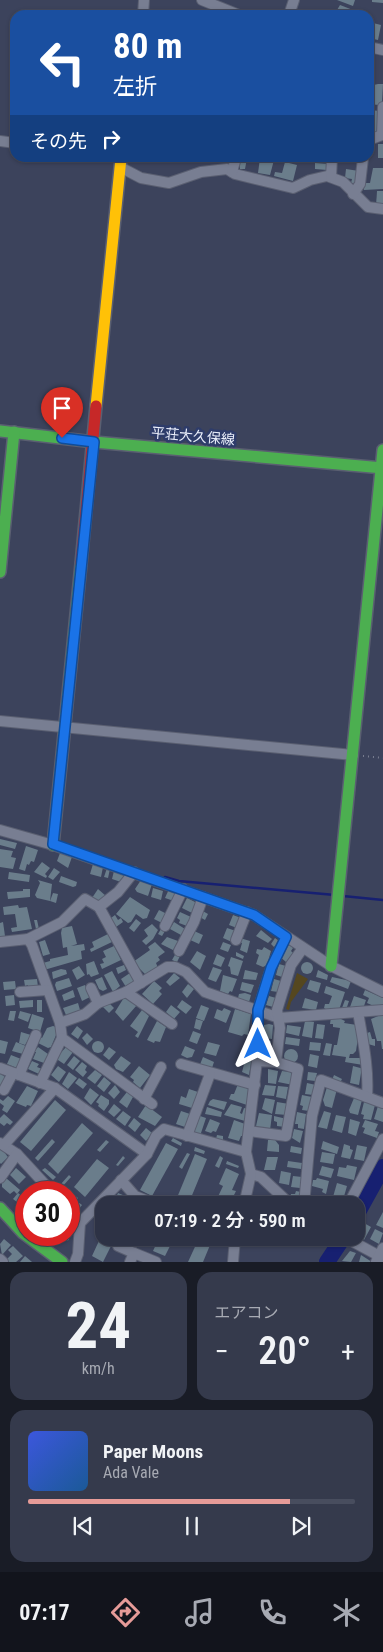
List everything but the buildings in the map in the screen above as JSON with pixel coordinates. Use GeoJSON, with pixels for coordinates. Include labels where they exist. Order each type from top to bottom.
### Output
{"type":"FeatureCollection","features":[{"type":"Feature","properties":{"kind":"street"},"geometry":{"type":"LineString","coordinates":[[202,0],[227,10]]}},
{"type":"Feature","properties":{"kind":"street"},"geometry":{"type":"LineString","coordinates":[[374,138],[382,135],[383,107]]}},
{"type":"Feature","properties":{"kind":"street"},"geometry":{"type":"LineString","coordinates":[[120,162],[141,178],[169,183],[201,172],[227,169],[293,188],[310,180],[327,176],[342,182],[368,208],[383,209]]}},
{"type":"Feature","properties":{"kind":"street"},"geometry":{"type":"LineString","coordinates":[[53,844],[94,442],[120,162]]}},
{"type":"Feature","properties":{"kind":"street"},"geometry":{"type":"LineString","coordinates":[[232,172],[235,162]]}},
{"type":"Feature","properties":{"kind":"street"},"geometry":{"type":"LineString","coordinates":[[331,178],[332,162]]}},
{"type":"Feature","properties":{"kind":"street"},"geometry":{"type":"LineString","coordinates":[[353,194],[360,184],[363,162]]}},
{"type":"Feature","properties":{"kind":"street","name":"平荘大久保線"},"geometry":{"type":"LineString","coordinates":[[0,431],[94,442],[382,468]]}},
{"type":"Feature","properties":{"kind":"street"},"geometry":{"type":"LineString","coordinates":[[0,572],[14,432]]}},
{"type":"Feature","properties":{"kind":"street"},"geometry":{"type":"LineString","coordinates":[[331,966],[354,755],[383,450]]}},
{"type":"Feature","properties":{"kind":"street"},"geometry":{"type":"LineString","coordinates":[[0,721],[354,755]]}},
{"type":"Feature","properties":{"kind":"street"},"geometry":{"type":"LineString","coordinates":[[0,830],[53,844],[247,912],[331,966],[383,992]]}},
{"type":"Feature","properties":{"kind":"street"},"geometry":{"type":"LineString","coordinates":[[99,907],[118,892],[134,872]]}},
{"type":"Feature","properties":{"kind":"street"},"geometry":{"type":"LineString","coordinates":[[165,926],[183,889]]}},
{"type":"Feature","properties":{"kind":"street"},"geometry":{"type":"LineString","coordinates":[[179,951],[204,897]]}},
{"type":"Feature","properties":{"kind":"street"},"geometry":{"type":"LineString","coordinates":[[0,942],[28,939],[62,922],[86,899],[99,907],[141,983]]}},
{"type":"Feature","properties":{"kind":"street"},"geometry":{"type":"LineString","coordinates":[[236,940],[247,912]]}},
{"type":"Feature","properties":{"kind":"street"},"geometry":{"type":"LineString","coordinates":[[246,1196],[251,1174],[246,1152],[255,1085],[258,1010],[271,968],[286,937]]}},
{"type":"Feature","properties":{"kind":"street"},"geometry":{"type":"LineString","coordinates":[[28,939],[32,945],[60,1023],[62,1038],[40,1083]]}},
{"type":"Feature","properties":{"kind":"street"},"geometry":{"type":"LineString","coordinates":[[276,1062],[280,1028],[277,1010],[291,965],[303,948]]}},
{"type":"Feature","properties":{"kind":"street"},"geometry":{"type":"LineString","coordinates":[[60,1023],[85,1014],[98,1003],[126,992],[167,967],[176,967],[186,972],[205,992],[279,1018],[383,1010]]}},
{"type":"Feature","properties":{"kind":"street"},"geometry":{"type":"LineString","coordinates":[[91,988],[98,1003]]}},
{"type":"Feature","properties":{"kind":"street"},"geometry":{"type":"LineString","coordinates":[[20,992],[47,990]]}},
{"type":"Feature","properties":{"kind":"street"},"geometry":{"type":"LineString","coordinates":[[126,992],[172,1024]]}},
{"type":"Feature","properties":{"kind":"street"},"geometry":{"type":"LineString","coordinates":[[358,1012],[366,1054],[367,1097]]}},
{"type":"Feature","properties":{"kind":"street"},"geometry":{"type":"LineString","coordinates":[[4,1090],[16,1074],[36,1035]]}},
{"type":"Feature","properties":{"kind":"street"},"geometry":{"type":"LineString","coordinates":[[62,1038],[148,1101],[161,1067]]}},
{"type":"Feature","properties":{"kind":"street"},"geometry":{"type":"LineString","coordinates":[[249,1131],[286,1136],[298,1069],[276,1062],[257,1061]]}},
{"type":"Feature","properties":{"kind":"street"},"geometry":{"type":"LineString","coordinates":[[181,1064],[210,1074],[255,1085]]}},
{"type":"Feature","properties":{"kind":"street"},"geometry":{"type":"LineString","coordinates":[[0,1068],[55,1088],[147,1154]]}},
{"type":"Feature","properties":{"kind":"street"},"geometry":{"type":"LineString","coordinates":[[187,1136],[210,1074]]}},
{"type":"Feature","properties":{"kind":"street"},"geometry":{"type":"LineString","coordinates":[[305,1196],[312,1116],[321,1080],[383,1103]]}},
{"type":"Feature","properties":{"kind":"street"},"geometry":{"type":"LineString","coordinates":[[42,1181],[17,1154],[2,1144],[55,1088]]}},
{"type":"Feature","properties":{"kind":"street"},"geometry":{"type":"LineString","coordinates":[[80,1223],[147,1154],[156,1136],[164,1130],[246,1152]]}},
{"type":"Feature","properties":{"kind":"street"},"geometry":{"type":"LineString","coordinates":[[353,1196],[383,1140]]}},
{"type":"Feature","properties":{"kind":"street"},"geometry":{"type":"LineString","coordinates":[[0,1178],[17,1154]]}},
{"type":"Feature","properties":{"kind":"street"},"geometry":{"type":"LineString","coordinates":[[251,1174],[261,1177],[281,1196]]}},
{"type":"Feature","properties":{"kind":"street"},"geometry":{"type":"LineString","coordinates":[[121,1180],[135,1196]]}},
{"type":"Feature","properties":{"kind":"street"},"geometry":{"type":"LineString","coordinates":[[0,1208],[23,1233],[62,1262]]}},
{"type":"Feature","properties":{"kind":"street"},"geometry":{"type":"LineString","coordinates":[[76,1262],[79,1246]]}},
{"type":"Feature","properties":{"kind":"street"},"geometry":{"type":"LineString","coordinates":[[118,1246],[132,1257],[156,1262]]}},
{"type":"Feature","properties":{"kind":"street"},"geometry":{"type":"LineString","coordinates":[[233,1262],[234,1246]]}},
{"type":"Feature","properties":{"kind":"street"},"geometry":{"type":"LineString","coordinates":[[361,1246],[380,1256]]}},
{"type":"Feature","properties":{"kind":"street"},"geometry":{"type":"LineString","coordinates":[[0,1259],[3,1262]]}},
{"type":"Feature","properties":{"kind":"path"},"geometry":{"type":"LineString","coordinates":[[354,755],[383,758]]}},
{"type":"Feature","properties":{"kind":"shaded area"},"geometry":{"type":"Polygon","coordinates":[[[297,973],[308,979],[291,1002],[289,1010],[286,1009],[297,973]]]}},
{"type":"Feature","properties":{"kind":"waterway"},"geometry":{"type":"LineString","coordinates":[[165,877],[179,881],[335,895]]}},
{"type":"Feature","properties":{"kind":"waterway"},"geometry":{"type":"LineString","coordinates":[[343,896],[383,900]]}},
{"type":"Feature","properties":{"kind":"waterway"},"geometry":{"type":"LineString","coordinates":[[365,1200],[383,1167]]}},
{"type":"Feature","properties":{"kind":"waterway"},"geometry":{"type":"LineString","coordinates":[[327,1262],[338,1246]]}},
{"type":"Feature","properties":{"kind":"traffic: fast"},"geometry":{"type":"LineString","coordinates":[[0,431],[94,442],[383,468]]}},
{"type":"Feature","properties":{"kind":"traffic: fast"},"geometry":{"type":"LineString","coordinates":[[0,572],[14,432]]}},
{"type":"Feature","properties":{"kind":"traffic: fast"},"geometry":{"type":"LineString","coordinates":[[331,966],[383,450]]}},
{"type":"Feature","properties":{"kind":"traffic: fast"},"geometry":{"type":"LineString","coordinates":[[53,845],[81,564]]}},
{"type":"Feature","properties":{"kind":"traffic: fast"},"geometry":{"type":"LineString","coordinates":[[0,1208],[23,1233],[62,1262]]}},
{"type":"Feature","properties":{"kind":"traffic: slow"},"geometry":{"type":"LineString","coordinates":[[96,406],[121,162]]}},
{"type":"Feature","properties":{"kind":"traffic: jam"},"geometry":{"type":"LineString","coordinates":[[81,564],[96,406]]}},
{"type":"Feature","properties":{"kind":"route"},"geometry":{"type":"LineString","coordinates":[[62,438],[94,442],[53,844],[254,915],[286,937],[281,944],[263,989],[258,1010],[258,1044]]}}]}
